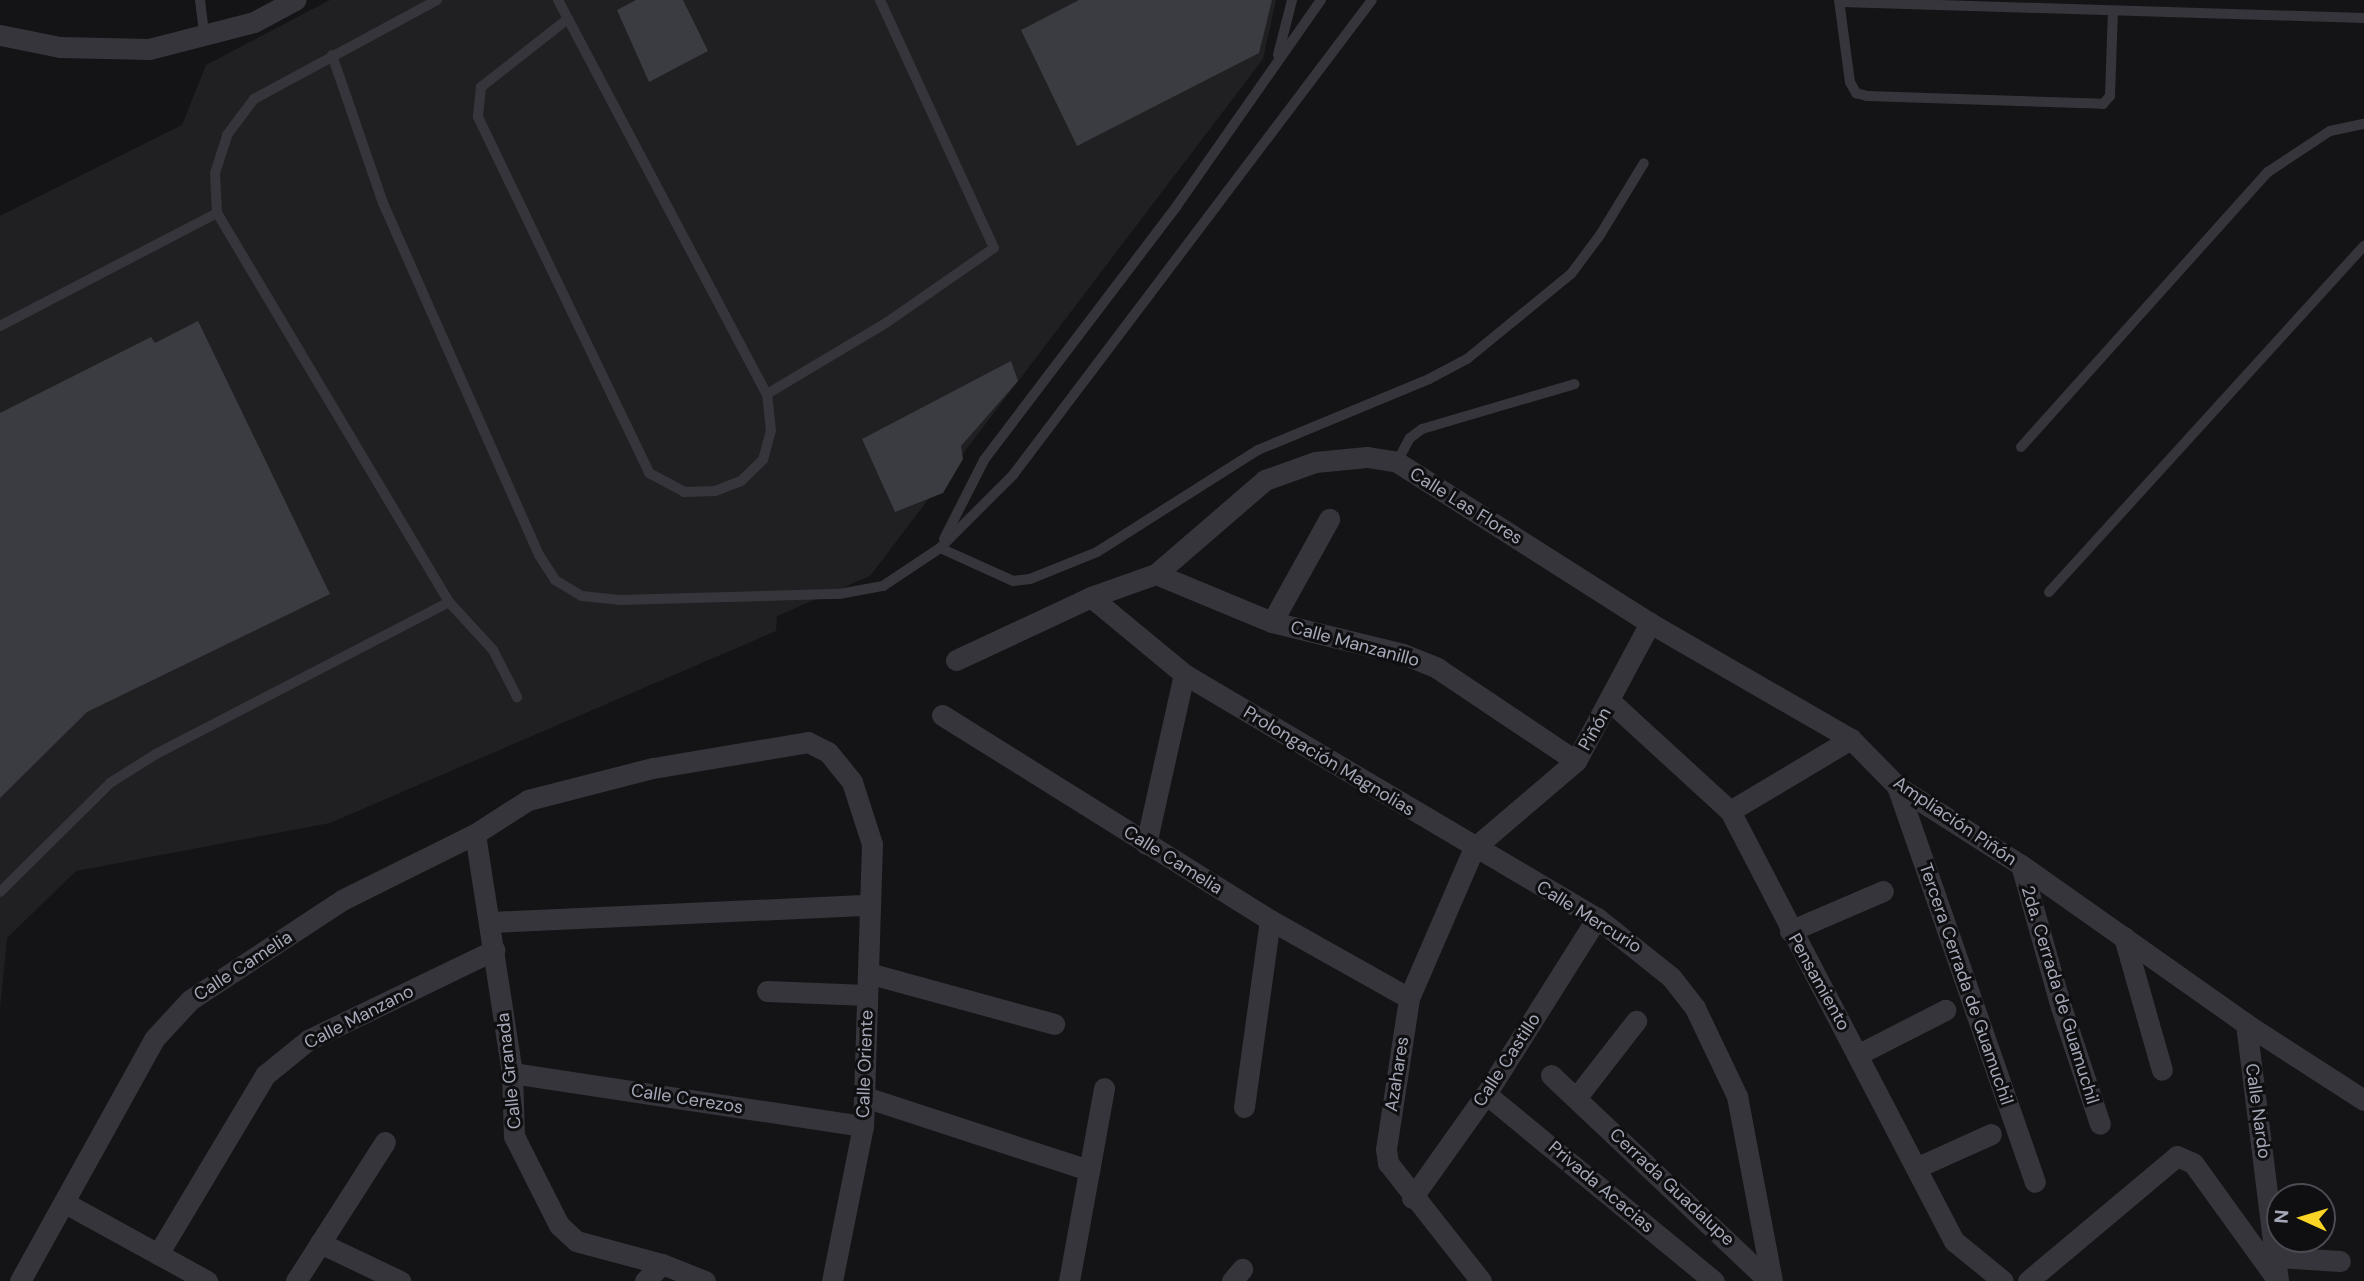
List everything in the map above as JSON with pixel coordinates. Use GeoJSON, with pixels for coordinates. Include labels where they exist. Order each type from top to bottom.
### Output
{"type":"FeatureCollection","features":[{"type":"Feature","properties":{"kind":"street"},"geometry":{"type":"LineString","coordinates":[[0,34],[60,47],[149,49],[254,22],[295,0]]}},
{"type":"Feature","properties":{"kind":"street","name":"Calle Las Flores"},"geometry":{"type":"LineString","coordinates":[[1156,574],[1265,480],[1315,462],[1367,457],[1397,462],[1654,625]]}},
{"type":"Feature","properties":{"kind":"street"},"geometry":{"type":"LineString","coordinates":[[1272,622],[1329,519]]}},
{"type":"Feature","properties":{"kind":"street"},"geometry":{"type":"LineString","coordinates":[[956,660],[1091,597],[1156,574]]}},
{"type":"Feature","properties":{"kind":"street","name":"Calle Manzanillo"},"geometry":{"type":"LineString","coordinates":[[1156,574],[1272,622],[1403,654],[1437,668],[1576,761]]}},
{"type":"Feature","properties":{"kind":"street","name":"Prolongación Magnolias"},"geometry":{"type":"LineString","coordinates":[[1091,597],[1184,674],[1474,848]]}},
{"type":"Feature","properties":{"kind":"street","name":"Piñón"},"geometry":{"type":"LineString","coordinates":[[1474,848],[1576,761],[1654,625]]}},
{"type":"Feature","properties":{"kind":"street","name":"Ampliación Piñón"},"geometry":{"type":"LineString","coordinates":[[1654,625],[1851,739],[1896,786],[2021,865],[2246,1024],[2364,1100]]}},
{"type":"Feature","properties":{"kind":"street"},"geometry":{"type":"LineString","coordinates":[[1146,844],[1184,674]]}},
{"type":"Feature","properties":{"kind":"street","name":"Pensamiento"},"geometry":{"type":"LineString","coordinates":[[1611,702],[1730,811],[1790,931],[1918,1167],[1954,1241],[2003,1281]]}},
{"type":"Feature","properties":{"kind":"street","name":"Calle Camelia"},"geometry":{"type":"LineString","coordinates":[[942,715],[1270,920],[1409,998]]}},
{"type":"Feature","properties":{"kind":"street"},"geometry":{"type":"LineString","coordinates":[[1730,811],[1851,739]]}},
{"type":"Feature","properties":{"kind":"street","name":"Calle Camelia"},"geometry":{"type":"LineString","coordinates":[[20,1281],[67,1204],[154,1039],[190,1000],[342,900],[475,834],[528,800],[560,788],[808,742],[828,752],[852,782],[872,844]]}},
{"type":"Feature","properties":{"kind":"street","name":"Tercera Cerrada de Guamuchil"},"geometry":{"type":"LineString","coordinates":[[1896,786],[2035,1182]]}},
{"type":"Feature","properties":{"kind":"street","name":"Calle Granada"},"geometry":{"type":"LineString","coordinates":[[475,834],[512,1073],[514,1136],[568,1235],[576,1241],[662,1264],[705,1281]]}},
{"type":"Feature","properties":{"kind":"street","name":"Calle Oriente"},"geometry":{"type":"LineString","coordinates":[[832,1281],[863,1126],[872,844]]}},
{"type":"Feature","properties":{"kind":"street","name":"Calle Mercurio"},"geometry":{"type":"LineString","coordinates":[[1474,848],[1597,918],[1671,977],[1718,1049],[1737,1096],[1767,1279]]}},
{"type":"Feature","properties":{"kind":"street","name":"Azahares"},"geometry":{"type":"LineString","coordinates":[[1474,848],[1409,998],[1385,1149],[1388,1163],[1412,1198],[1481,1281]]}},
{"type":"Feature","properties":{"kind":"street","name":"2da. Cerrada de Guamuchil"},"geometry":{"type":"LineString","coordinates":[[2021,865],[2100,1124]]}},
{"type":"Feature","properties":{"kind":"street"},"geometry":{"type":"LineString","coordinates":[[1790,931],[1883,891]]}},
{"type":"Feature","properties":{"kind":"street"},"geometry":{"type":"LineString","coordinates":[[490,922],[870,905]]}},
{"type":"Feature","properties":{"kind":"street","name":"Calle Castillo"},"geometry":{"type":"LineString","coordinates":[[1412,1198],[1486,1094],[1597,918]]}},
{"type":"Feature","properties":{"kind":"street"},"geometry":{"type":"LineString","coordinates":[[1244,1107],[1270,920]]}},
{"type":"Feature","properties":{"kind":"street"},"geometry":{"type":"LineString","coordinates":[[2124,937],[2162,1070]]}},
{"type":"Feature","properties":{"kind":"street","name":"Calle Manzano"},"geometry":{"type":"LineString","coordinates":[[158,1254],[265,1075],[308,1040],[494,950]]}},
{"type":"Feature","properties":{"kind":"street"},"geometry":{"type":"LineString","coordinates":[[868,972],[1054,1024]]}},
{"type":"Feature","properties":{"kind":"street"},"geometry":{"type":"LineString","coordinates":[[767,991],[867,995]]}},
{"type":"Feature","properties":{"kind":"street"},"geometry":{"type":"LineString","coordinates":[[1859,1054],[1945,1010]]}},
{"type":"Feature","properties":{"kind":"street"},"geometry":{"type":"LineString","coordinates":[[1576,1098],[1636,1021]]}},
{"type":"Feature","properties":{"kind":"street","name":"Calle Nardo"},"geometry":{"type":"LineString","coordinates":[[2246,1024],[2278,1257],[2278,1281]]}},
{"type":"Feature","properties":{"kind":"street","name":"Calle Cerezos"},"geometry":{"type":"LineString","coordinates":[[512,1073],[863,1126]]}},
{"type":"Feature","properties":{"kind":"street","name":"Cerrada Guadalupe"},"geometry":{"type":"LineString","coordinates":[[1552,1075],[1767,1279]]}},
{"type":"Feature","properties":{"kind":"street"},"geometry":{"type":"LineString","coordinates":[[1069,1281],[1104,1088]]}},
{"type":"Feature","properties":{"kind":"street","name":"Privada Acacias"},"geometry":{"type":"LineString","coordinates":[[1486,1094],[1714,1281]]}},
{"type":"Feature","properties":{"kind":"street"},"geometry":{"type":"LineString","coordinates":[[864,1097],[1089,1170]]}},
{"type":"Feature","properties":{"kind":"street"},"geometry":{"type":"LineString","coordinates":[[1918,1167],[1991,1133]]}},
{"type":"Feature","properties":{"kind":"street"},"geometry":{"type":"LineString","coordinates":[[296,1281],[385,1142]]}},
{"type":"Feature","properties":{"kind":"street"},"geometry":{"type":"LineString","coordinates":[[2028,1281],[2177,1156],[2193,1163],[2278,1281]]}},
{"type":"Feature","properties":{"kind":"street"},"geometry":{"type":"LineString","coordinates":[[67,1204],[158,1254],[177,1274],[207,1281]]}},
{"type":"Feature","properties":{"kind":"street"},"geometry":{"type":"LineString","coordinates":[[320,1244],[400,1281]]}},
{"type":"Feature","properties":{"kind":"street"},"geometry":{"type":"LineString","coordinates":[[2278,1257],[2340,1261]]}},
{"type":"Feature","properties":{"kind":"street"},"geometry":{"type":"LineString","coordinates":[[645,1281],[662,1264]]}},
{"type":"Feature","properties":{"kind":"lane"},"geometry":{"type":"LineString","coordinates":[[200,0],[205,35]]}},
{"type":"Feature","properties":{"kind":"lane"},"geometry":{"type":"LineString","coordinates":[[436,0],[254,99],[227,135],[215,173],[217,213],[449,602],[493,650],[517,697]]}},
{"type":"Feature","properties":{"kind":"lane"},"geometry":{"type":"LineString","coordinates":[[558,0],[565,21],[767,394],[771,431],[763,460],[741,481],[715,491],[684,492],[649,473],[478,117],[481,87],[565,21]]}},
{"type":"Feature","properties":{"kind":"lane"},"geometry":{"type":"LineString","coordinates":[[767,394],[886,323],[994,248],[880,0]]}},
{"type":"Feature","properties":{"kind":"lane"},"geometry":{"type":"LineString","coordinates":[[1274,68],[1292,0]]}},
{"type":"Feature","properties":{"kind":"lane"},"geometry":{"type":"LineString","coordinates":[[940,548],[984,460],[1176,207],[1321,0]]}},
{"type":"Feature","properties":{"kind":"lane"},"geometry":{"type":"LineString","coordinates":[[332,55],[383,203],[539,555],[555,580],[582,596],[619,600],[839,594],[883,586],[940,548],[1013,475],[1372,0]]}},
{"type":"Feature","properties":{"kind":"lane"},"geometry":{"type":"LineString","coordinates":[[2113,12],[2107,102],[2033,102],[1856,93],[1850,82],[1840,1],[2113,12],[2364,18]]}},
{"type":"Feature","properties":{"kind":"lane"},"geometry":{"type":"LineString","coordinates":[[2021,447],[2268,172],[2330,131],[2364,124]]}},
{"type":"Feature","properties":{"kind":"lane"},"geometry":{"type":"LineString","coordinates":[[940,548],[1013,581],[1030,579],[1097,552],[1258,450],[1429,379],[1467,359],[1571,274],[1600,235],[1644,163]]}},
{"type":"Feature","properties":{"kind":"lane"},"geometry":{"type":"LineString","coordinates":[[0,326],[217,213]]}},
{"type":"Feature","properties":{"kind":"lane"},"geometry":{"type":"LineString","coordinates":[[2049,592],[2364,246]]}},
{"type":"Feature","properties":{"kind":"lane"},"geometry":{"type":"LineString","coordinates":[[1397,462],[1410,438],[1422,429],[1575,384]]}},
{"type":"Feature","properties":{"kind":"lane"},"geometry":{"type":"LineString","coordinates":[[0,892],[110,783],[156,754],[449,602]]}},
{"type":"Feature","properties":{"kind":"shaded area"},"geometry":{"type":"Polygon","coordinates":[[[330,0],[1276,0],[1263,59],[870,576],[777,616],[776,631],[330,823],[76,871],[7,938],[0,1009],[0,216],[182,125],[206,65],[330,0]]]}},
{"type":"Feature","properties":{"kind":"building"},"geometry":{"type":"Polygon","coordinates":[[[636,0],[683,0],[708,51],[649,82],[617,10],[636,0]]]}},
{"type":"Feature","properties":{"kind":"building"},"geometry":{"type":"Polygon","coordinates":[[[1079,0],[1272,0],[1259,53],[1077,146],[1021,30],[1079,0]]]}},
{"type":"Feature","properties":{"kind":"building"},"geometry":{"type":"Polygon","coordinates":[[[198,321],[330,594],[87,712],[0,798],[0,413],[151,337],[155,343],[198,321]]]}},
{"type":"Feature","properties":{"kind":"building"},"geometry":{"type":"Polygon","coordinates":[[[1011,361],[1018,381],[961,446],[963,459],[943,493],[895,512],[862,439],[1011,361]]]}}]}
